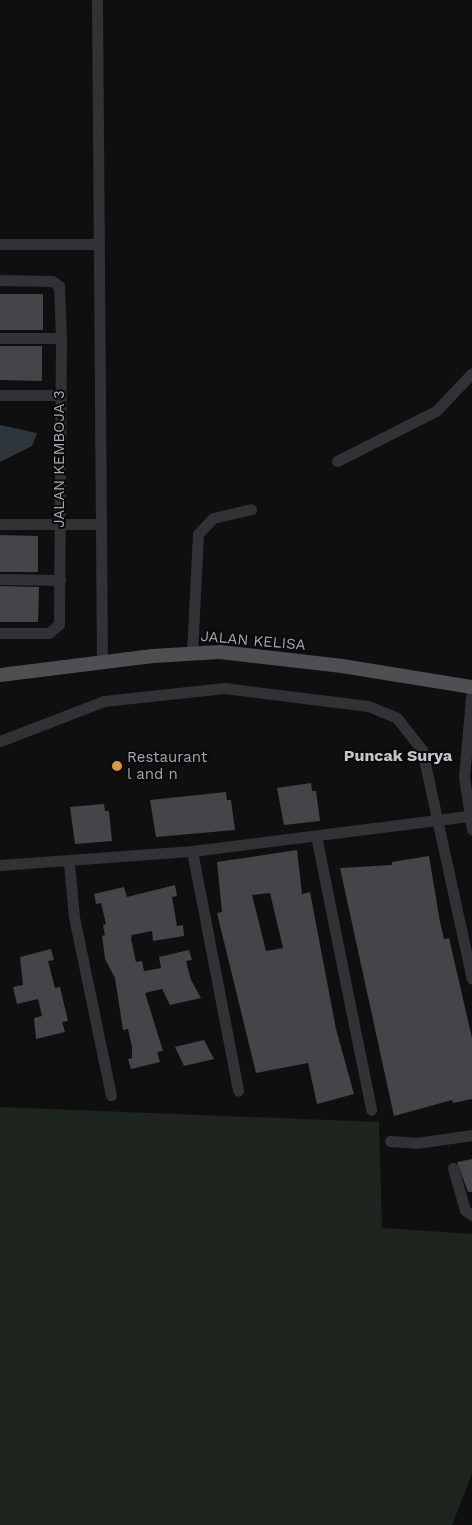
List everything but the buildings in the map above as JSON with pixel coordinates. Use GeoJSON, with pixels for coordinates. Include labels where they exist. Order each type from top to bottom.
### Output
{"type":"FeatureCollection","features":[{"type":"Feature","properties":{"kind":"main road","name":"JALAN KELISA"},"geometry":{"type":"LineString","coordinates":[[0,675],[192,652],[238,653],[332,665],[472,688]]}},
{"type":"Feature","properties":{"kind":"street"},"geometry":{"type":"LineString","coordinates":[[97,0],[102,662]]}},
{"type":"Feature","properties":{"kind":"street"},"geometry":{"type":"LineString","coordinates":[[0,244],[99,244]]}},
{"type":"Feature","properties":{"kind":"street","name":"JALAN KEMBOJA 3"},"geometry":{"type":"LineString","coordinates":[[0,280],[52,281],[59,286],[61,338],[59,624],[55,630],[0,633]]}},
{"type":"Feature","properties":{"kind":"street"},"geometry":{"type":"LineString","coordinates":[[0,338],[61,338]]}},
{"type":"Feature","properties":{"kind":"street"},"geometry":{"type":"LineString","coordinates":[[337,462],[436,411],[472,373]]}},
{"type":"Feature","properties":{"kind":"street"},"geometry":{"type":"LineString","coordinates":[[0,395],[60,396]]}},
{"type":"Feature","properties":{"kind":"street"},"geometry":{"type":"LineString","coordinates":[[192,652],[198,534],[213,518],[251,510]]}},
{"type":"Feature","properties":{"kind":"street"},"geometry":{"type":"LineString","coordinates":[[0,524],[101,524]]}},
{"type":"Feature","properties":{"kind":"street"},"geometry":{"type":"LineString","coordinates":[[0,579],[60,580]]}},
{"type":"Feature","properties":{"kind":"street"},"geometry":{"type":"LineString","coordinates":[[0,741],[104,701],[224,688],[368,706],[397,718],[422,750],[472,980]]}},
{"type":"Feature","properties":{"kind":"street"},"geometry":{"type":"LineString","coordinates":[[472,688],[464,777],[472,829]]}},
{"type":"Feature","properties":{"kind":"street"},"geometry":{"type":"LineString","coordinates":[[0,866],[68,863],[192,851],[469,816]]}},
{"type":"Feature","properties":{"kind":"street"},"geometry":{"type":"LineString","coordinates":[[316,836],[372,1110]]}},
{"type":"Feature","properties":{"kind":"street"},"geometry":{"type":"LineString","coordinates":[[192,851],[238,1091]]}},
{"type":"Feature","properties":{"kind":"street"},"geometry":{"type":"LineString","coordinates":[[68,863],[74,918],[111,1095]]}},
{"type":"Feature","properties":{"kind":"street"},"geometry":{"type":"LineString","coordinates":[[390,1141],[416,1143],[472,1135]]}},
{"type":"Feature","properties":{"kind":"street"},"geometry":{"type":"LineString","coordinates":[[453,1168],[465,1210],[472,1215]]}},
{"type":"Feature","properties":{"kind":"shaded area"},"geometry":{"type":"Polygon","coordinates":[[[0,425],[37,433],[32,446],[0,462],[0,425]]]}},
{"type":"Feature","properties":{"kind":"shaded area"},"geometry":{"type":"Polygon","coordinates":[[[0,1107],[379,1122],[382,1228],[472,1234],[472,1474],[452,1525],[0,1525],[0,1107]]]}},
{"type":"Feature","properties":{"kind":"place","name":"Restaurant l and n"},"geometry":{"type":"Point","coordinates":[117,766]}},
{"type":"Feature","properties":{"kind":"district","name":"Puncak Surya"},"geometry":{"type":"Point","coordinates":[398,756]}}]}
